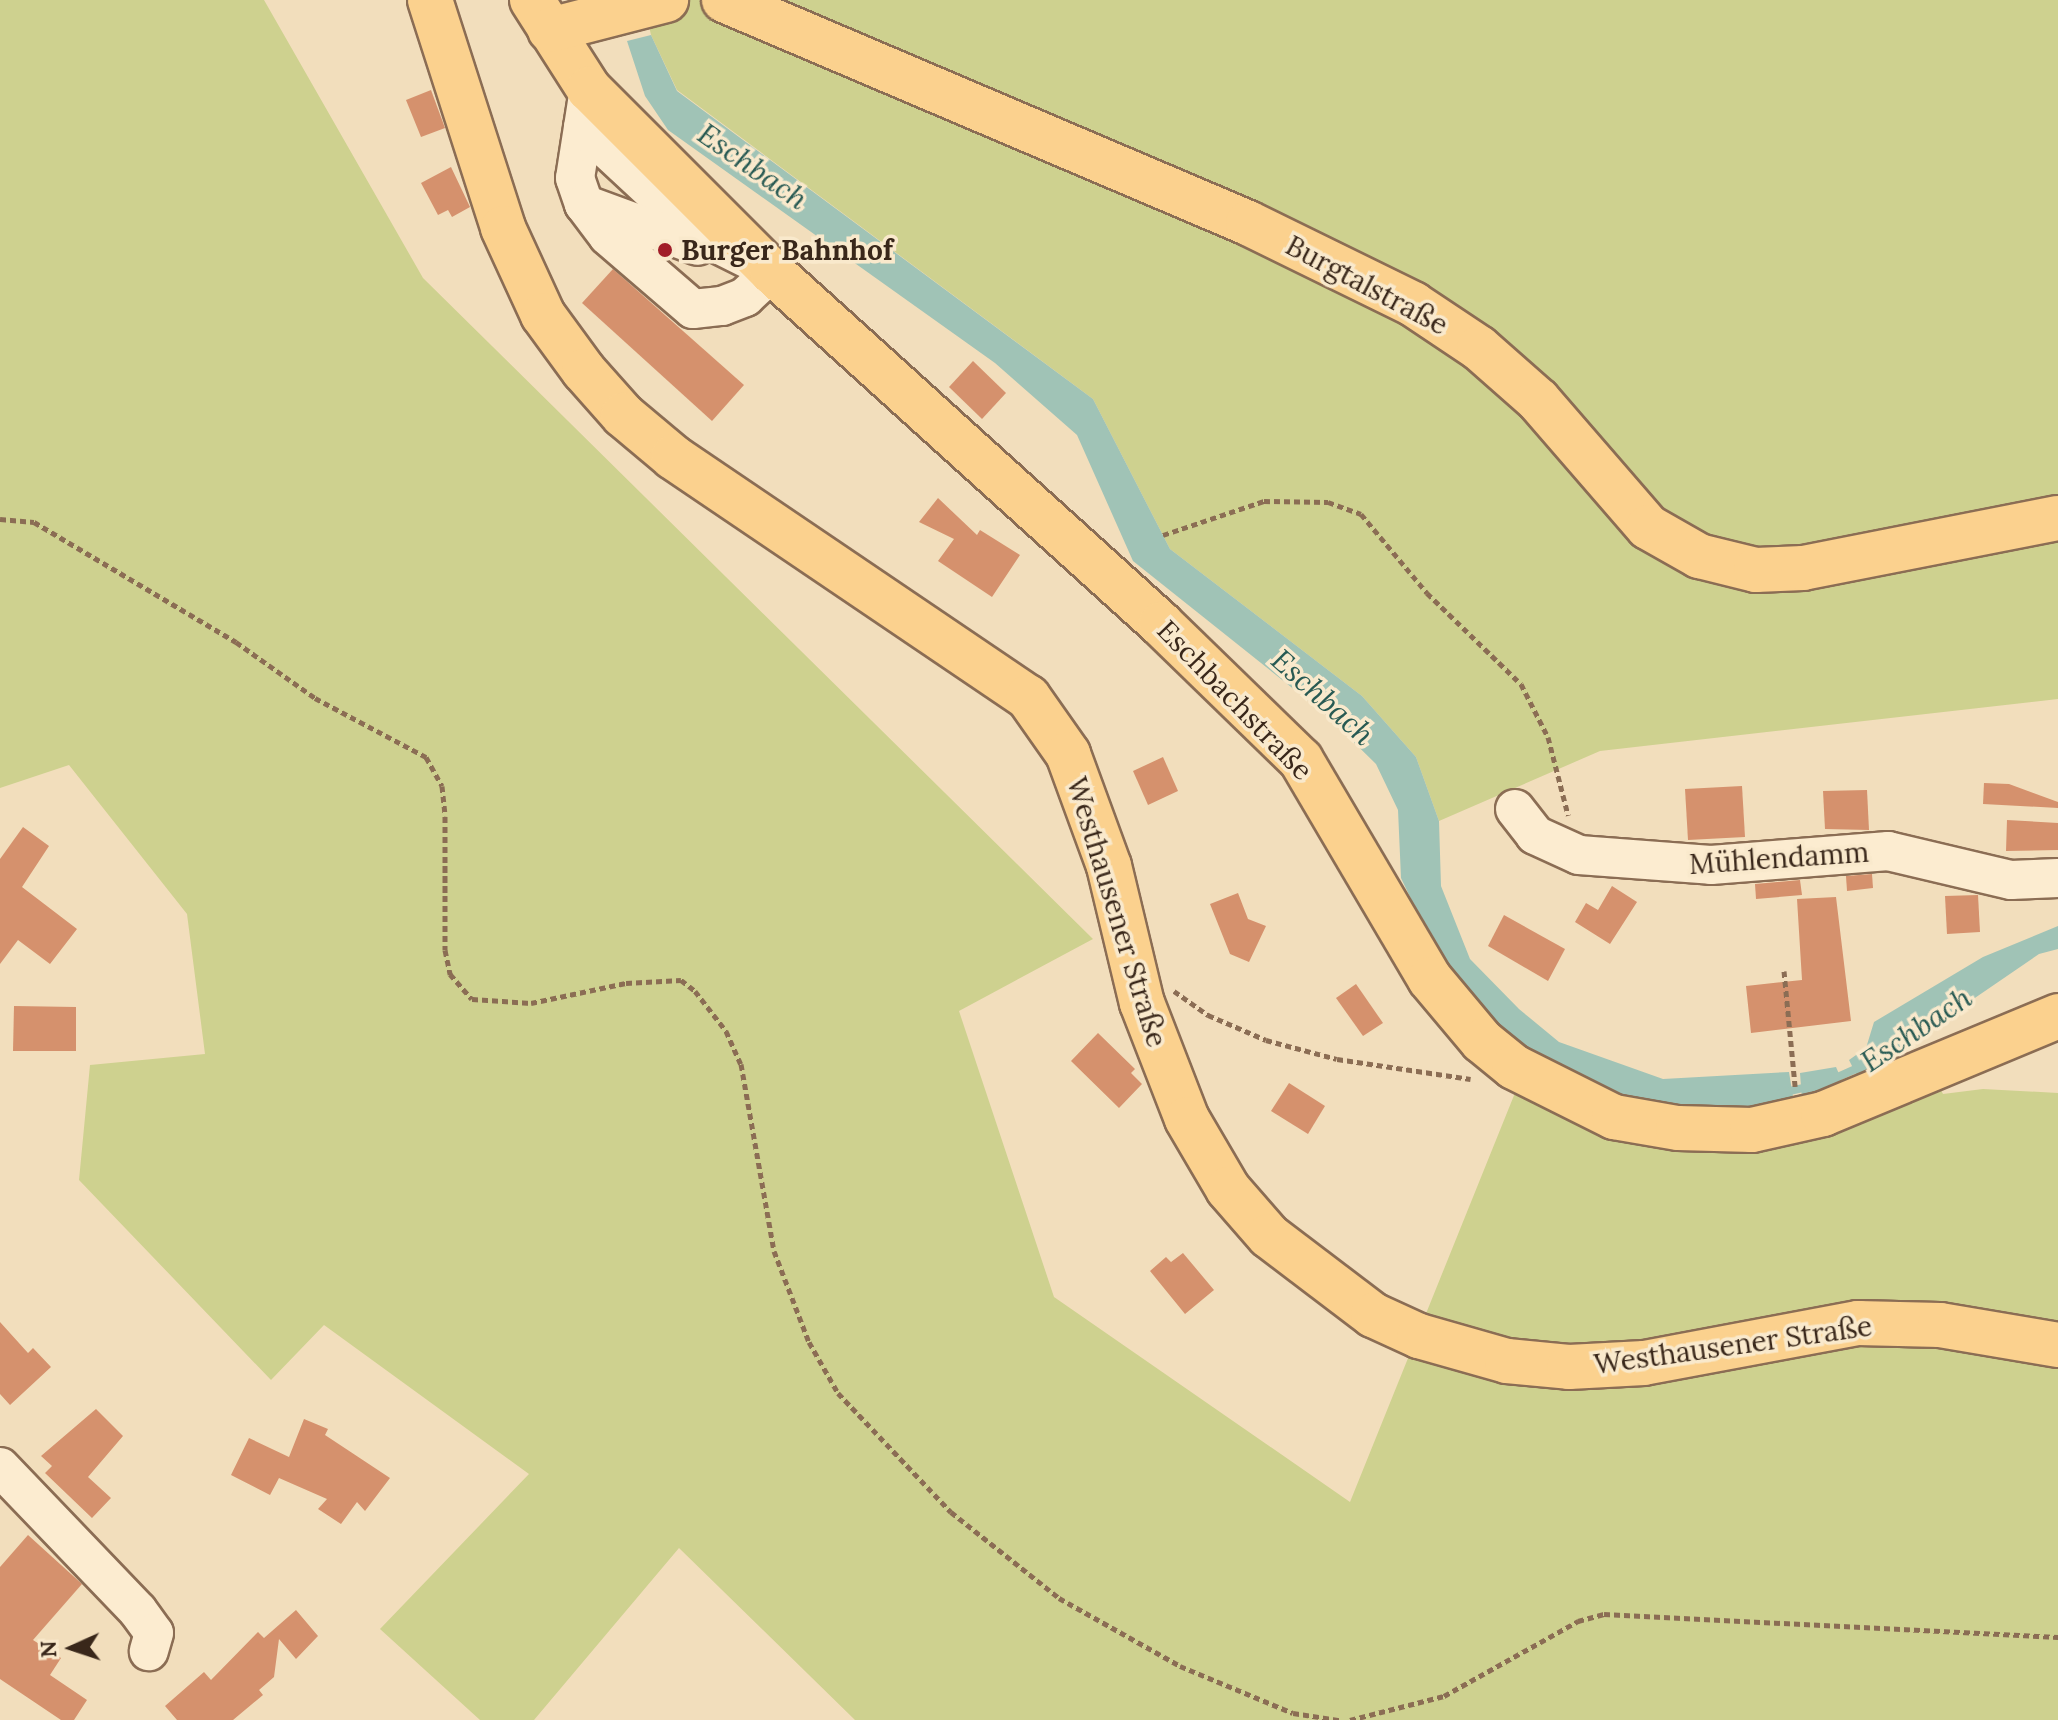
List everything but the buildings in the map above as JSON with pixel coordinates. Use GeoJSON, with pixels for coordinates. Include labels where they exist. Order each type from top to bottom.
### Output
{"type":"FeatureCollection","features":[{"type":"Feature","properties":{"kind":"main road","name":"Westhausener Straße"},"geometry":{"type":"LineString","coordinates":[[430,0],[503,228],[552,329],[603,394],[673,457],[1028,697],[1068,754],[1109,866],[1142,1003],[1187,1119],[1228,1189],[1269,1236],[1325,1283],[1419,1336],[1507,1361],[1569,1367],[1644,1363],[1858,1323],[1940,1325],[2058,1345]]}},
{"type":"Feature","properties":{"kind":"main road","name":"Burgtalstraße"},"geometry":{"type":"LineString","coordinates":[[724,0],[1248,223],[1413,304],[1513,376],[1648,527],[1699,556],[1756,570],[1803,568],[2058,518]]}},
{"type":"Feature","properties":{"kind":"main road"},"geometry":{"type":"LineString","coordinates":[[541,15],[643,4]]}},
{"type":"Feature","properties":{"kind":"main road","name":"Eschbachstraße"},"geometry":{"type":"LineString","coordinates":[[541,15],[586,108],[913,395],[1281,738],[1318,784],[1430,979],[1482,1041],[1514,1067],[1614,1117],[1690,1130],[1752,1130],[1823,1114],[2058,1016]]}},
{"type":"Feature","properties":{"kind":"street"},"geometry":{"type":"LineString","coordinates":[[584,204],[772,272],[745,297],[722,306],[693,309],[608,236],[584,204],[575,178],[586,108]]}},
{"type":"Feature","properties":{"kind":"street","name":"Mühlendamm"},"geometry":{"type":"LineString","coordinates":[[1515,809],[1535,835],[1579,855],[1711,865],[1888,851],[2011,880],[2058,878]]}},
{"type":"Feature","properties":{"kind":"street"},"geometry":{"type":"LineString","coordinates":[[0,1467],[138,1611],[154,1633],[149,1651]]}},
{"type":"Feature","properties":{"kind":"path"},"geometry":{"type":"LineString","coordinates":[[1163,535],[1264,501],[1328,502],[1361,514],[1427,593],[1521,684],[1548,737],[1579,855]]}},
{"type":"Feature","properties":{"kind":"path"},"geometry":{"type":"LineString","coordinates":[[0,519],[34,522],[236,642],[315,698],[426,757],[442,786],[445,816],[445,950],[450,974],[472,999],[531,1003],[626,983],[681,980],[695,991],[726,1031],[741,1064],[774,1251],[790,1296],[816,1355],[857,1415],[951,1512],[1059,1598],[1180,1666],[1293,1713],[1339,1720]]}},
{"type":"Feature","properties":{"kind":"path"},"geometry":{"type":"LineString","coordinates":[[1135,970],[1229,1025],[1323,1055],[1507,1086],[1514,1067]]}},
{"type":"Feature","properties":{"kind":"path"},"geometry":{"type":"LineString","coordinates":[[1784,971],[1797,1103]]}},
{"type":"Feature","properties":{"kind":"path"},"geometry":{"type":"LineString","coordinates":[[1350,1720],[1444,1696],[1578,1621],[1604,1614],[2058,1637]]}},
{"type":"Feature","properties":{"kind":"green space"},"geometry":{"type":"Polygon","coordinates":[[[0,0],[264,0],[423,278],[1093,939],[959,1011],[1054,1297],[1350,1502],[1519,1083],[1634,1139],[1937,1082],[1943,1094],[1983,1089],[2058,1093],[2058,1720],[855,1720],[679,1548],[534,1720],[480,1720],[380,1629],[529,1474],[324,1325],[271,1380],[79,1180],[90,1065],[205,1054],[187,914],[69,765],[0,788],[0,0]]]}},
{"type":"Feature","properties":{"kind":"green space"},"geometry":{"type":"Polygon","coordinates":[[[677,0],[2058,0],[2058,699],[1600,751],[1439,821],[1416,757],[1362,696],[1170,549],[1093,399],[677,90],[651,35],[644,3],[677,0]]]}},
{"type":"Feature","properties":{"kind":"water"},"geometry":{"type":"Polygon","coordinates":[[[651,35],[677,91],[1093,399],[1170,549],[1362,696],[1416,757],[1439,821],[1441,886],[1470,959],[1519,1009],[1559,1042],[1663,1079],[1789,1072],[1794,1103],[1714,1110],[1651,1103],[1616,1095],[1521,1048],[1478,1008],[1433,945],[1401,878],[1398,810],[1376,764],[1325,714],[1133,561],[1077,435],[995,363],[668,130],[645,96],[627,41],[651,35]]]}},
{"type":"Feature","properties":{"kind":"water"},"geometry":{"type":"Polygon","coordinates":[[[2058,926],[2058,949],[2039,954],[1858,1078],[1849,1060],[1866,1048],[1874,1022],[1983,957],[2058,926]]]}},
{"type":"Feature","properties":{"kind":"water"},"geometry":{"type":"Polygon","coordinates":[[[1836,1067],[1844,1085],[1802,1100],[1800,1073],[1836,1067]]]}},
{"type":"Feature","properties":{"kind":"waterway","name":"Eschbach"},"geometry":{"type":"LineString","coordinates":[[1831,1080],[1863,1066]]}},
{"type":"Feature","properties":{"kind":"waterway","name":"Eschbach"},"geometry":{"type":"LineString","coordinates":[[1781,1093],[1811,1086]]}},
{"type":"Feature","properties":{"kind":"place","name":"Burger Bahnhof"},"geometry":{"type":"Point","coordinates":[665,250]}}]}
